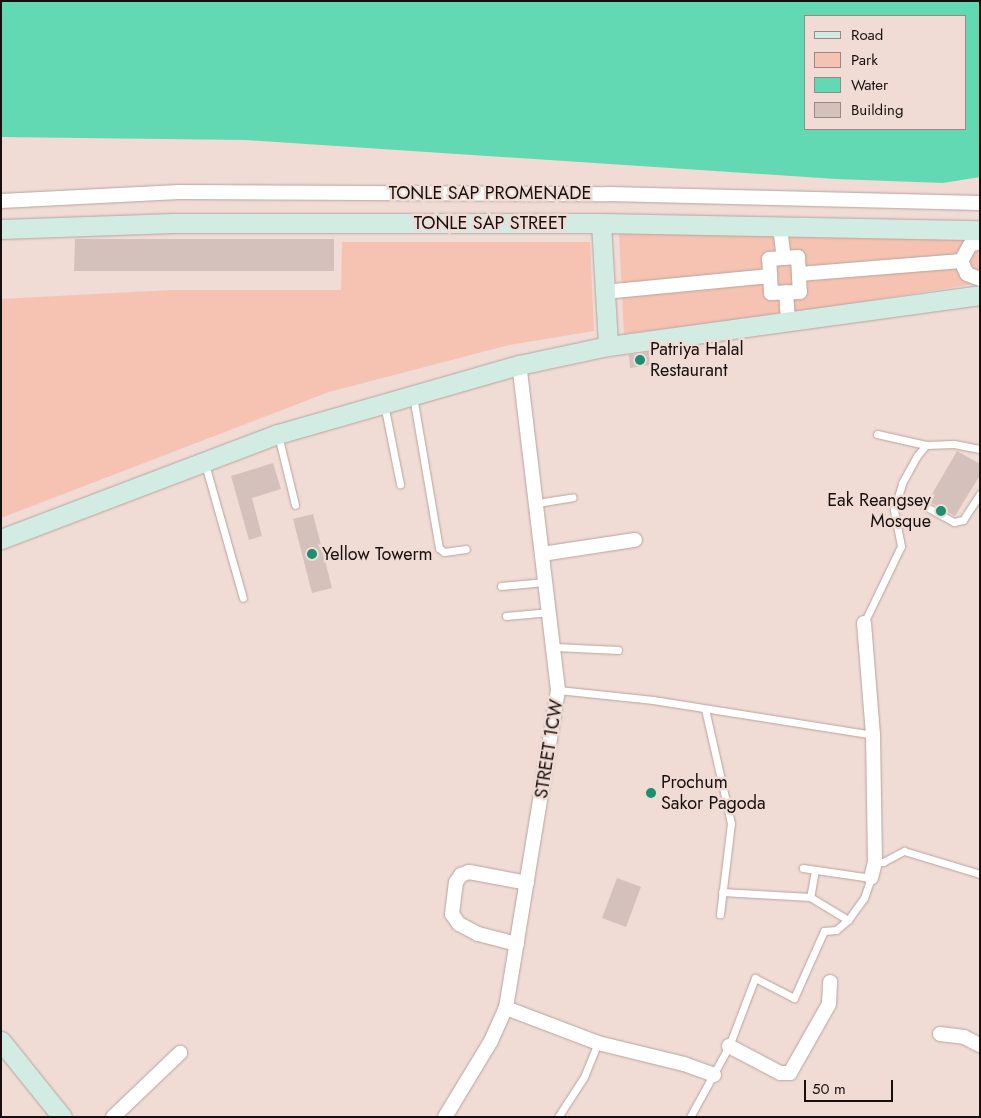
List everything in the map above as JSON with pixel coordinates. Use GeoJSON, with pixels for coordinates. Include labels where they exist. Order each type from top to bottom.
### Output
{"type":"FeatureCollection","features":[{"type":"Feature","properties":{"kind":"street","name":"TONLE SAP PROMENADE"},"geometry":{"type":"LineString","coordinates":[[1,201],[209,192],[608,194],[980,203]]}},
{"type":"Feature","properties":{"kind":"street","name":"TONLE SAP STREET"},"geometry":{"type":"LineString","coordinates":[[1,229],[174,223],[601,223],[980,230]]}},
{"type":"Feature","properties":{"kind":"street"},"geometry":{"type":"LineString","coordinates":[[601,223],[608,346]]}},
{"type":"Feature","properties":{"kind":"street"},"geometry":{"type":"LineString","coordinates":[[780,227],[784,258]]}},
{"type":"Feature","properties":{"kind":"street"},"geometry":{"type":"LineString","coordinates":[[961,261],[970,245],[980,242]]}},
{"type":"Feature","properties":{"kind":"street"},"geometry":{"type":"LineString","coordinates":[[798,257],[800,292],[771,293],[769,259],[784,258],[798,257]]}},
{"type":"Feature","properties":{"kind":"street"},"geometry":{"type":"LineString","coordinates":[[799,274],[961,261]]}},
{"type":"Feature","properties":{"kind":"street"},"geometry":{"type":"LineString","coordinates":[[961,261],[967,274],[980,279]]}},
{"type":"Feature","properties":{"kind":"street"},"geometry":{"type":"LineString","coordinates":[[604,292],[770,276]]}},
{"type":"Feature","properties":{"kind":"street"},"geometry":{"type":"LineString","coordinates":[[786,292],[788,323]]}},
{"type":"Feature","properties":{"kind":"street"},"geometry":{"type":"LineString","coordinates":[[1,539],[204,464],[278,434],[519,365],[608,346],[788,323],[980,295]]}},
{"type":"Feature","properties":{"kind":"street","name":"STREET 1CW"},"geometry":{"type":"LineString","coordinates":[[445,1117],[490,1041],[506,1008],[558,690],[551,612],[519,365]]}},
{"type":"Feature","properties":{"kind":"street"},"geometry":{"type":"LineString","coordinates":[[542,554],[635,540]]}},
{"type":"Feature","properties":{"kind":"street"},"geometry":{"type":"LineString","coordinates":[[864,623],[873,735],[875,862],[871,878]]}},
{"type":"Feature","properties":{"kind":"street"},"geometry":{"type":"LineString","coordinates":[[517,944],[472,932],[460,924],[452,914],[456,882],[469,872],[527,883]]}},
{"type":"Feature","properties":{"kind":"street"},"geometry":{"type":"LineString","coordinates":[[729,1046],[780,1073],[790,1073],[829,1004],[830,982]]}},
{"type":"Feature","properties":{"kind":"street"},"geometry":{"type":"LineString","coordinates":[[506,1008],[598,1044],[684,1064],[714,1075]]}},
{"type":"Feature","properties":{"kind":"street"},"geometry":{"type":"LineString","coordinates":[[940,1034],[964,1037],[980,1045]]}},
{"type":"Feature","properties":{"kind":"street"},"geometry":{"type":"LineString","coordinates":[[3,1049],[62,1117]]}},
{"type":"Feature","properties":{"kind":"street"},"geometry":{"type":"LineString","coordinates":[[113,1117],[180,1053]]}},
{"type":"Feature","properties":{"kind":"lane"},"geometry":{"type":"LineString","coordinates":[[413,394],[439,548],[444,552],[466,550]]}},
{"type":"Feature","properties":{"kind":"lane"},"geometry":{"type":"LineString","coordinates":[[384,403],[400,484]]}},
{"type":"Feature","properties":{"kind":"lane"},"geometry":{"type":"LineString","coordinates":[[278,434],[295,505]]}},
{"type":"Feature","properties":{"kind":"lane"},"geometry":{"type":"LineString","coordinates":[[877,434],[926,445],[954,444],[980,449]]}},
{"type":"Feature","properties":{"kind":"lane"},"geometry":{"type":"LineString","coordinates":[[864,623],[900,546],[894,510],[902,483],[926,445]]}},
{"type":"Feature","properties":{"kind":"lane"},"geometry":{"type":"LineString","coordinates":[[204,464],[243,598]]}},
{"type":"Feature","properties":{"kind":"lane"},"geometry":{"type":"LineString","coordinates":[[923,505],[954,522],[963,520],[980,494]]}},
{"type":"Feature","properties":{"kind":"lane"},"geometry":{"type":"LineString","coordinates":[[537,503],[573,497]]}},
{"type":"Feature","properties":{"kind":"lane"},"geometry":{"type":"LineString","coordinates":[[500,586],[546,582]]}},
{"type":"Feature","properties":{"kind":"lane"},"geometry":{"type":"LineString","coordinates":[[506,616],[551,612]]}},
{"type":"Feature","properties":{"kind":"lane"},"geometry":{"type":"LineString","coordinates":[[555,647],[618,650]]}},
{"type":"Feature","properties":{"kind":"lane"},"geometry":{"type":"LineString","coordinates":[[558,690],[653,700],[873,735]]}},
{"type":"Feature","properties":{"kind":"lane"},"geometry":{"type":"LineString","coordinates":[[705,708],[731,823],[720,914]]}},
{"type":"Feature","properties":{"kind":"lane"},"geometry":{"type":"LineString","coordinates":[[875,862],[883,862],[904,851],[980,874]]}},
{"type":"Feature","properties":{"kind":"lane"},"geometry":{"type":"LineString","coordinates":[[690,1117],[729,1046],[755,978],[794,998],[824,931],[836,930],[848,920],[864,898],[871,878],[804,868]]}},
{"type":"Feature","properties":{"kind":"lane"},"geometry":{"type":"LineString","coordinates":[[810,897],[815,870]]}},
{"type":"Feature","properties":{"kind":"lane"},"geometry":{"type":"LineString","coordinates":[[722,892],[810,897],[848,920]]}},
{"type":"Feature","properties":{"kind":"lane"},"geometry":{"type":"LineString","coordinates":[[558,1117],[584,1077],[598,1044]]}},
{"type":"Feature","properties":{"kind":"green space"},"geometry":{"type":"Polygon","coordinates":[[[619,233],[980,237],[980,283],[823,308],[624,334],[619,233]]]}},
{"type":"Feature","properties":{"kind":"green space"},"geometry":{"type":"Polygon","coordinates":[[[342,242],[590,242],[594,331],[509,345],[329,392],[1,518],[1,299],[172,290],[341,290],[342,242]]]}},
{"type":"Feature","properties":{"kind":"water"},"geometry":{"type":"Polygon","coordinates":[[[1,1],[980,1],[980,177],[943,183],[836,179],[245,140],[1,137],[1,1]]]}},
{"type":"Feature","properties":{"kind":"building"},"geometry":{"type":"Polygon","coordinates":[[[75,239],[334,239],[334,271],[74,271],[75,239]]]}},
{"type":"Feature","properties":{"kind":"building","name":"Patriya Halal Restaurant"},"geometry":{"type":"Polygon","coordinates":[[[649,352],[650,365],[630,368],[629,355],[649,352]]]}},
{"type":"Feature","properties":{"kind":"building"},"geometry":{"type":"Polygon","coordinates":[[[957,451],[980,464],[980,475],[955,516],[928,501],[957,451]]]}},
{"type":"Feature","properties":{"kind":"building"},"geometry":{"type":"Polygon","coordinates":[[[273,463],[281,489],[252,498],[262,536],[249,540],[231,476],[273,463]]]}},
{"type":"Feature","properties":{"kind":"building","name":"Yellow Towerm"},"geometry":{"type":"Polygon","coordinates":[[[313,514],[332,588],[312,593],[293,519],[313,514]]]}},
{"type":"Feature","properties":{"kind":"building"},"geometry":{"type":"Polygon","coordinates":[[[617,878],[641,887],[626,927],[602,918],[617,878]]]}},
{"type":"Feature","properties":{"kind":"place","name":"Patriya Halal Restaurant"},"geometry":{"type":"Point","coordinates":[640,360]}},
{"type":"Feature","properties":{"kind":"place","name":"Eak Reangsey Mosque"},"geometry":{"type":"Point","coordinates":[941,511]}},
{"type":"Feature","properties":{"kind":"place","name":"Yellow Towerm"},"geometry":{"type":"Point","coordinates":[312,554]}},
{"type":"Feature","properties":{"kind":"place","name":"Prochum Sakor Pagoda"},"geometry":{"type":"Point","coordinates":[651,793]}}]}
